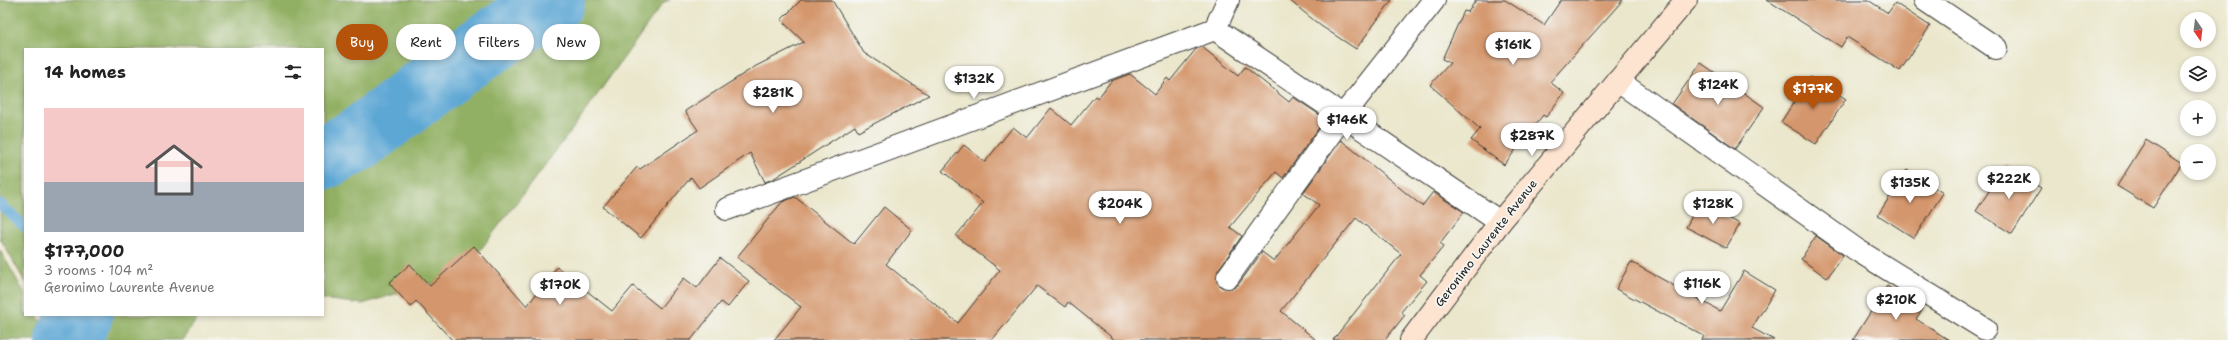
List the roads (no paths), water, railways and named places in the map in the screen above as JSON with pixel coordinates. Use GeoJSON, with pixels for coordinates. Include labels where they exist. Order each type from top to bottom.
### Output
{"type":"FeatureCollection","features":[{"type":"Feature","properties":{"kind":"street"},"geometry":{"type":"LineString","coordinates":[[727,209],[1215,29],[1228,0]]}},
{"type":"Feature","properties":{"kind":"street"},"geometry":{"type":"LineString","coordinates":[[1228,277],[1342,117],[1434,0]]}},
{"type":"Feature","properties":{"kind":"street","name":"Geronimo Laurente Avenue"},"geometry":{"type":"LineString","coordinates":[[1411,340],[1500,222],[1686,0]]}},
{"type":"Feature","properties":{"kind":"street"},"geometry":{"type":"LineString","coordinates":[[1925,0],[1996,48]]}},
{"type":"Feature","properties":{"kind":"street"},"geometry":{"type":"LineString","coordinates":[[1215,29],[1342,117],[1500,222]]}},
{"type":"Feature","properties":{"kind":"street"},"geometry":{"type":"LineString","coordinates":[[1618,81],[1857,250],[1985,329]]}},
{"type":"Feature","properties":{"kind":"waterway"},"geometry":{"type":"LineString","coordinates":[[324,157],[359,139],[460,63],[553,0]]}},
{"type":"Feature","properties":{"kind":"waterway"},"geometry":{"type":"LineString","coordinates":[[0,204],[24,226]]}},
{"type":"Feature","properties":{"kind":"waterway"},"geometry":{"type":"LineString","coordinates":[[67,340],[80,316]]}}]}
